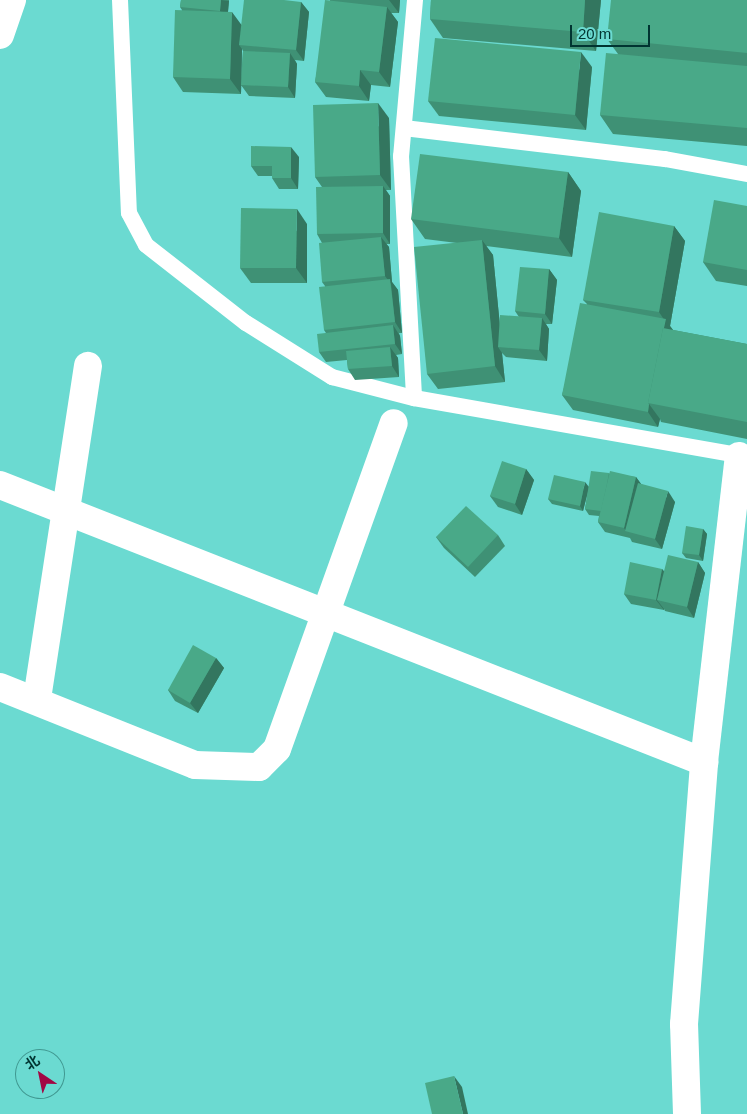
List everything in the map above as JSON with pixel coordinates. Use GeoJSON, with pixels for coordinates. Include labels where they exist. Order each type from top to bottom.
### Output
{"type":"FeatureCollection","features":[{"type":"Feature","properties":{"kind":"street"},"geometry":{"type":"LineString","coordinates":[[0,35],[12,0]]}},
{"type":"Feature","properties":{"kind":"street"},"geometry":{"type":"LineString","coordinates":[[37,699],[67,514],[88,366]]}},
{"type":"Feature","properties":{"kind":"street"},"geometry":{"type":"LineString","coordinates":[[0,687],[37,699],[195,765],[259,767],[277,749],[394,423]]}},
{"type":"Feature","properties":{"kind":"street"},"geometry":{"type":"LineString","coordinates":[[687,1114],[684,1024],[704,762],[743,457]]}},
{"type":"Feature","properties":{"kind":"street"},"geometry":{"type":"LineString","coordinates":[[0,485],[67,514],[704,762]]}},
{"type":"Feature","properties":{"kind":"lane"},"geometry":{"type":"LineString","coordinates":[[120,0],[129,213],[146,245],[246,323],[332,377],[414,398],[743,457]]}},
{"type":"Feature","properties":{"kind":"lane"},"geometry":{"type":"LineString","coordinates":[[414,398],[401,156],[415,0]]}},
{"type":"Feature","properties":{"kind":"lane"},"geometry":{"type":"LineString","coordinates":[[404,128],[665,159],[747,174]]}},
{"type":"Feature","properties":{"kind":"building"},"geometry":{"type":"Polygon","coordinates":[[[181,0],[221,0],[220,11],[180,7],[181,0]]]}},
{"type":"Feature","properties":{"kind":"building"},"geometry":{"type":"Polygon","coordinates":[[[244,0],[301,2],[296,50],[239,45],[244,0]]]}},
{"type":"Feature","properties":{"kind":"building"},"geometry":{"type":"Polygon","coordinates":[[[325,0],[387,7],[379,72],[360,70],[359,86],[315,82],[325,0]]]}},
{"type":"Feature","properties":{"kind":"building"},"geometry":{"type":"Polygon","coordinates":[[[431,0],[585,0],[583,32],[430,19],[431,0]]]}},
{"type":"Feature","properties":{"kind":"building"},"geometry":{"type":"Polygon","coordinates":[[[611,0],[747,0],[747,53],[607,39],[611,0]]]}},
{"type":"Feature","properties":{"kind":"building"},"geometry":{"type":"Polygon","coordinates":[[[175,10],[232,12],[230,79],[173,77],[175,10]]]}},
{"type":"Feature","properties":{"kind":"building"},"geometry":{"type":"Polygon","coordinates":[[[435,38],[581,52],[575,115],[428,101],[435,38]]]}},
{"type":"Feature","properties":{"kind":"building"},"geometry":{"type":"Polygon","coordinates":[[[243,51],[290,53],[288,87],[241,85],[243,51]]]}},
{"type":"Feature","properties":{"kind":"building"},"geometry":{"type":"Polygon","coordinates":[[[606,53],[747,66],[747,128],[600,115],[606,53]]]}},
{"type":"Feature","properties":{"kind":"building"},"geometry":{"type":"Polygon","coordinates":[[[378,103],[380,175],[315,177],[313,105],[378,103]]]}},
{"type":"Feature","properties":{"kind":"building"},"geometry":{"type":"Polygon","coordinates":[[[251,146],[291,147],[291,178],[272,178],[272,166],[251,166],[251,146]]]}},
{"type":"Feature","properties":{"kind":"building"},"geometry":{"type":"Polygon","coordinates":[[[420,154],[568,172],[559,238],[411,219],[420,154]]]}},
{"type":"Feature","properties":{"kind":"building"},"geometry":{"type":"Polygon","coordinates":[[[383,186],[383,233],[317,234],[316,187],[383,186]]]}},
{"type":"Feature","properties":{"kind":"building"},"geometry":{"type":"Polygon","coordinates":[[[714,200],[747,206],[747,270],[703,262],[714,200]]]}},
{"type":"Feature","properties":{"kind":"building"},"geometry":{"type":"Polygon","coordinates":[[[241,208],[297,209],[296,268],[240,268],[241,208]]]}},
{"type":"Feature","properties":{"kind":"building"},"geometry":{"type":"Polygon","coordinates":[[[599,212],[674,226],[659,312],[583,300],[599,212]]]}},
{"type":"Feature","properties":{"kind":"building"},"geometry":{"type":"Polygon","coordinates":[[[381,237],[385,276],[322,282],[319,243],[381,237]]]}},
{"type":"Feature","properties":{"kind":"building"},"geometry":{"type":"Polygon","coordinates":[[[482,240],[495,366],[427,374],[414,247],[482,240]]]}},
{"type":"Feature","properties":{"kind":"building"},"geometry":{"type":"Polygon","coordinates":[[[520,267],[549,269],[545,314],[515,311],[520,267]]]}},
{"type":"Feature","properties":{"kind":"building"},"geometry":{"type":"Polygon","coordinates":[[[390,279],[395,322],[324,330],[319,287],[390,279]]]}},
{"type":"Feature","properties":{"kind":"building"},"geometry":{"type":"Polygon","coordinates":[[[580,303],[666,319],[648,403],[648,412],[562,395],[580,303]]]}},
{"type":"Feature","properties":{"kind":"building"},"geometry":{"type":"Polygon","coordinates":[[[500,315],[542,318],[539,350],[498,347],[500,315]]]}},
{"type":"Feature","properties":{"kind":"building"},"geometry":{"type":"Polygon","coordinates":[[[393,325],[395,344],[319,352],[317,334],[393,325]]]}},
{"type":"Feature","properties":{"kind":"building"},"geometry":{"type":"Polygon","coordinates":[[[663,328],[747,344],[747,422],[648,403],[663,328]]]}},
{"type":"Feature","properties":{"kind":"building"},"geometry":{"type":"Polygon","coordinates":[[[390,347],[392,366],[348,369],[346,351],[390,347]]]}},
{"type":"Feature","properties":{"kind":"building"},"geometry":{"type":"Polygon","coordinates":[[[502,461],[526,469],[515,504],[490,496],[502,461]]]}},
{"type":"Feature","properties":{"kind":"building"},"geometry":{"type":"Polygon","coordinates":[[[591,471],[609,473],[601,511],[585,509],[591,471]]]}},
{"type":"Feature","properties":{"kind":"building"},"geometry":{"type":"Polygon","coordinates":[[[610,471],[636,477],[624,528],[598,522],[610,471]]]}},
{"type":"Feature","properties":{"kind":"building"},"geometry":{"type":"Polygon","coordinates":[[[554,475],[585,482],[580,506],[548,499],[554,475]]]}},
{"type":"Feature","properties":{"kind":"building"},"geometry":{"type":"Polygon","coordinates":[[[638,483],[668,491],[655,539],[625,531],[638,483]]]}},
{"type":"Feature","properties":{"kind":"building"},"geometry":{"type":"Polygon","coordinates":[[[466,506],[498,535],[468,567],[436,537],[466,506]]]}},
{"type":"Feature","properties":{"kind":"building"},"geometry":{"type":"Polygon","coordinates":[[[686,526],[703,529],[699,555],[682,553],[686,526]]]}},
{"type":"Feature","properties":{"kind":"building"},"geometry":{"type":"Polygon","coordinates":[[[668,555],[698,562],[687,607],[657,600],[668,555]]]}},
{"type":"Feature","properties":{"kind":"building"},"geometry":{"type":"Polygon","coordinates":[[[630,562],[662,569],[656,600],[624,594],[630,562]]]}},
{"type":"Feature","properties":{"kind":"building"},"geometry":{"type":"Polygon","coordinates":[[[193,645],[216,658],[190,703],[168,690],[193,645]]]}},
{"type":"Feature","properties":{"kind":"building"},"geometry":{"type":"Polygon","coordinates":[[[454,1076],[463,1114],[432,1114],[425,1083],[454,1076]]]}}]}
